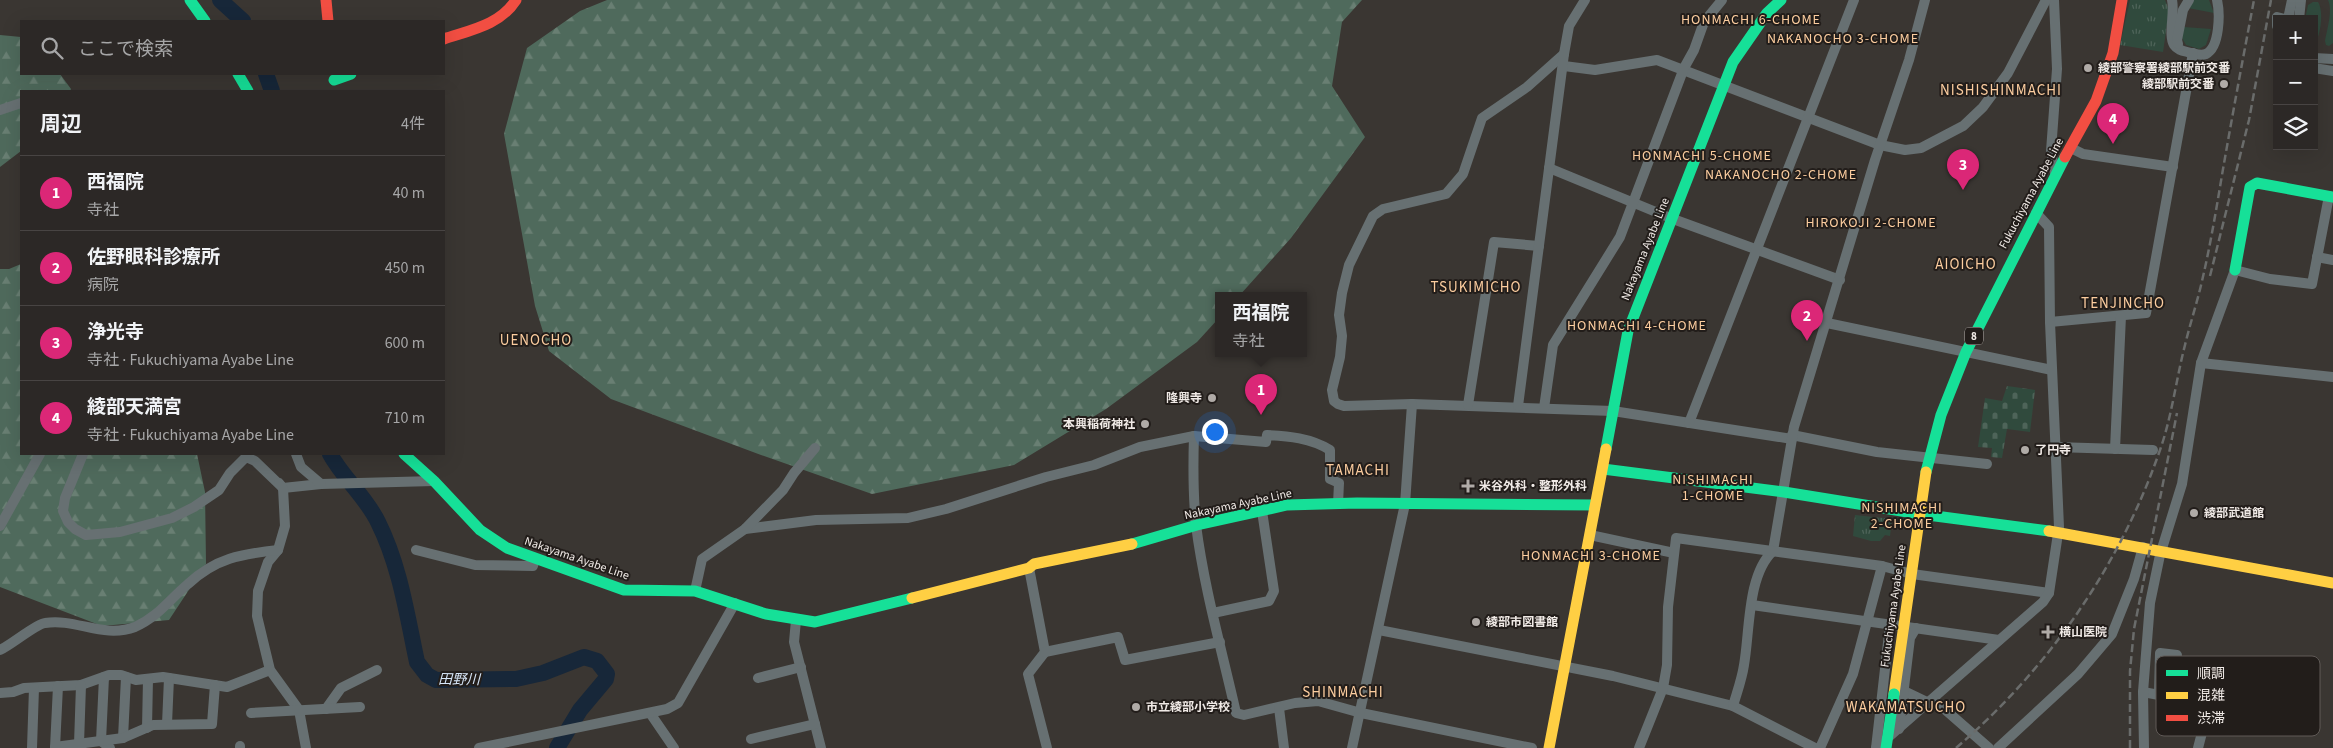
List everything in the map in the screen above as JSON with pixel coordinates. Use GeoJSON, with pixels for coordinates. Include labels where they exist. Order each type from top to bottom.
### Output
{"type":"FeatureCollection","features":[{"type":"Feature","properties":{"kind":"main road"},"geometry":{"type":"LineString","coordinates":[[190,0],[204,20]]}},
{"type":"Feature","properties":{"kind":"main road"},"geometry":{"type":"LineString","coordinates":[[326,0],[328,20]]}},
{"type":"Feature","properties":{"kind":"main road"},"geometry":{"type":"LineString","coordinates":[[445,40],[498,20],[508,13],[516,0]]}},
{"type":"Feature","properties":{"kind":"main road","name":"Nakayama Ayabe Line"},"geometry":{"type":"LineString","coordinates":[[405,455],[434,481],[480,530],[507,548],[624,590],[695,591],[796,620],[814,622],[1029,568],[1034,564],[1128,545],[1196,525],[1287,505],[1595,505],[1628,331],[1722,86],[1733,62],[1767,13],[1780,0]]}},
{"type":"Feature","properties":{"kind":"main road","name":"Fukuchiyama Ayabe Line"},"geometry":{"type":"LineString","coordinates":[[1886,748],[1899,692],[1910,627],[1912,574],[1929,457],[1941,415],[1966,352],[2055,174],[2096,101],[2113,53],[2122,0]]}},
{"type":"Feature","properties":{"kind":"main road"},"geometry":{"type":"LineString","coordinates":[[239,75],[247,90]]}},
{"type":"Feature","properties":{"kind":"main road"},"geometry":{"type":"LineString","coordinates":[[334,82],[349,75]]}},
{"type":"Feature","properties":{"kind":"main road"},"geometry":{"type":"LineString","coordinates":[[2234,270],[2250,187],[2257,183],[2331,197]]}},
{"type":"Feature","properties":{"kind":"main road"},"geometry":{"type":"LineString","coordinates":[[1603,469],[1784,492],[1920,514],[2058,532],[2333,583]]}},
{"type":"Feature","properties":{"kind":"main road"},"geometry":{"type":"LineString","coordinates":[[1549,748],[1595,505]]}},
{"type":"Feature","properties":{"kind":"street"},"geometry":{"type":"LineString","coordinates":[[1518,406],[1564,66],[1564,54],[1569,26],[1585,0]]}},
{"type":"Feature","properties":{"kind":"street"},"geometry":{"type":"LineString","coordinates":[[1544,408],[1553,345],[1620,237],[1684,68],[1694,50],[1704,22],[1722,0]]}},
{"type":"Feature","properties":{"kind":"street"},"geometry":{"type":"LineString","coordinates":[[1689,423],[1854,0]]}},
{"type":"Feature","properties":{"kind":"street"},"geometry":{"type":"LineString","coordinates":[[1733,706],[1744,667],[1754,583],[1765,558],[1773,551],[1792,437],[1880,145],[1909,60],[1925,0]]}},
{"type":"Feature","properties":{"kind":"street"},"geometry":{"type":"LineString","coordinates":[[1564,66],[1595,70],[1657,60],[1684,68],[1722,86],[1880,145],[1905,150],[1921,148],[1963,126],[1983,107],[2008,73],[2046,0]]}},
{"type":"Feature","properties":{"kind":"street"},"geometry":{"type":"LineString","coordinates":[[2054,0],[2057,69],[2051,151],[2055,174]]}},
{"type":"Feature","properties":{"kind":"street"},"geometry":{"type":"LineString","coordinates":[[2172,0],[2174,16],[2171,37],[2178,49],[2204,55],[2214,46],[2219,18],[2217,0]]}},
{"type":"Feature","properties":{"kind":"street"},"geometry":{"type":"LineString","coordinates":[[2189,0],[2183,10],[2177,40],[2178,44],[2191,53]]}},
{"type":"Feature","properties":{"kind":"street"},"geometry":{"type":"LineString","coordinates":[[2288,15],[2292,0]]}},
{"type":"Feature","properties":{"kind":"street"},"geometry":{"type":"LineString","coordinates":[[2299,15],[2301,0]]}},
{"type":"Feature","properties":{"kind":"street"},"geometry":{"type":"LineString","coordinates":[[2050,322],[2146,313],[2173,167],[2191,53]]}},
{"type":"Feature","properties":{"kind":"street"},"geometry":{"type":"LineString","coordinates":[[1564,54],[1527,87],[1482,118],[1463,174],[1446,194],[1384,209],[1373,216],[1349,265],[1341,300],[1339,315],[1342,336],[1340,357],[1332,390],[1334,401],[1344,406],[1468,405],[1613,411],[1792,437],[1877,452],[1987,464]]}},
{"type":"Feature","properties":{"kind":"street"},"geometry":{"type":"LineString","coordinates":[[2318,58],[2333,59]]}},
{"type":"Feature","properties":{"kind":"street"},"geometry":{"type":"LineString","coordinates":[[2318,69],[2333,71]]}},
{"type":"Feature","properties":{"kind":"street"},"geometry":{"type":"LineString","coordinates":[[0,110],[20,103]]}},
{"type":"Feature","properties":{"kind":"street"},"geometry":{"type":"LineString","coordinates":[[2071,148],[2083,154],[2173,167]]}},
{"type":"Feature","properties":{"kind":"street"},"geometry":{"type":"LineString","coordinates":[[1549,168],[1672,219],[1840,280]]}},
{"type":"Feature","properties":{"kind":"street"},"geometry":{"type":"LineString","coordinates":[[2144,748],[2143,692],[2150,603],[2162,551],[2182,484],[2201,363],[2234,270],[2270,279],[2312,284],[2331,197]]}},
{"type":"Feature","properties":{"kind":"street"},"geometry":{"type":"LineString","coordinates":[[1876,748],[2044,602],[2049,593],[2058,532],[2050,322],[2049,226],[2036,213]]}},
{"type":"Feature","properties":{"kind":"street"},"geometry":{"type":"LineString","coordinates":[[1468,405],[1494,242],[1539,246]]}},
{"type":"Feature","properties":{"kind":"street"},"geometry":{"type":"LineString","coordinates":[[2318,257],[2333,260]]}},
{"type":"Feature","properties":{"kind":"street"},"geometry":{"type":"LineString","coordinates":[[2115,449],[2121,316]]}},
{"type":"Feature","properties":{"kind":"street"},"geometry":{"type":"LineString","coordinates":[[1827,323],[2052,370]]}},
{"type":"Feature","properties":{"kind":"street"},"geometry":{"type":"LineString","coordinates":[[2201,363],[2333,377]]}},
{"type":"Feature","properties":{"kind":"street"},"geometry":{"type":"LineString","coordinates":[[1352,748],[1405,504],[1412,404]]}},
{"type":"Feature","properties":{"kind":"street"},"geometry":{"type":"LineString","coordinates":[[745,529],[816,520],[908,518],[946,509],[1046,477],[1094,466],[1140,447],[1194,436],[1266,442],[1266,434],[1291,437],[1320,444],[1330,450],[1330,479],[1339,483],[1338,504]]}},
{"type":"Feature","properties":{"kind":"street"},"geometry":{"type":"LineString","coordinates":[[1194,436],[1193,474],[1196,525],[1236,713],[1244,715],[1295,703],[1318,701],[1361,713],[1532,748]]}},
{"type":"Feature","properties":{"kind":"street"},"geometry":{"type":"LineString","coordinates":[[2055,447],[2153,450]]}},
{"type":"Feature","properties":{"kind":"street"},"geometry":{"type":"LineString","coordinates":[[695,591],[702,559],[745,529],[783,490],[794,473],[815,448]]}},
{"type":"Feature","properties":{"kind":"street"},"geometry":{"type":"LineString","coordinates":[[0,526],[39,455]]}},
{"type":"Feature","properties":{"kind":"street"},"geometry":{"type":"LineString","coordinates":[[82,455],[65,498],[63,511],[68,522],[75,529],[86,535],[120,532],[172,518],[194,507],[219,490],[230,473],[246,457],[255,461],[283,488],[321,484],[434,481]]}},
{"type":"Feature","properties":{"kind":"street"},"geometry":{"type":"LineString","coordinates":[[259,455],[283,488],[285,526],[278,550],[268,562],[258,591],[258,616],[270,670],[298,710],[306,748]]}},
{"type":"Feature","properties":{"kind":"street"},"geometry":{"type":"LineString","coordinates":[[296,455],[301,468],[321,484]]}},
{"type":"Feature","properties":{"kind":"street"},"geometry":{"type":"LineString","coordinates":[[1213,612],[1269,601],[1274,591],[1262,511]]}},
{"type":"Feature","properties":{"kind":"street"},"geometry":{"type":"LineString","coordinates":[[1590,535],[1674,552]]}},
{"type":"Feature","properties":{"kind":"street"},"geometry":{"type":"LineString","coordinates":[[1639,748],[1663,688],[1667,665],[1668,606],[1676,538],[1882,566],[1912,574],[2049,593]]}},
{"type":"Feature","properties":{"kind":"street"},"geometry":{"type":"LineString","coordinates":[[1998,748],[2078,674],[2112,634],[2129,593],[2143,547]]}},
{"type":"Feature","properties":{"kind":"street"},"geometry":{"type":"LineString","coordinates":[[0,650],[44,622],[71,624],[106,632],[134,627],[156,616],[188,583],[214,564],[237,555],[278,550]]}},
{"type":"Feature","properties":{"kind":"street"},"geometry":{"type":"LineString","coordinates":[[416,550],[475,565],[533,566],[535,559]]}},
{"type":"Feature","properties":{"kind":"street"},"geometry":{"type":"LineString","coordinates":[[1820,748],[1853,674],[1882,566]]}},
{"type":"Feature","properties":{"kind":"street"},"geometry":{"type":"LineString","coordinates":[[1029,568],[1045,652]]}},
{"type":"Feature","properties":{"kind":"street"},"geometry":{"type":"LineString","coordinates":[[481,748],[528,743],[667,709],[678,703],[735,604]]}},
{"type":"Feature","properties":{"kind":"street"},"geometry":{"type":"LineString","coordinates":[[1752,605],[1999,640]]}},
{"type":"Feature","properties":{"kind":"street"},"geometry":{"type":"LineString","coordinates":[[796,620],[794,642],[821,748]]}},
{"type":"Feature","properties":{"kind":"street"},"geometry":{"type":"LineString","coordinates":[[1876,748],[1890,624]]}},
{"type":"Feature","properties":{"kind":"street"},"geometry":{"type":"LineString","coordinates":[[1379,630],[1663,688],[1733,706],[1815,748]]}},
{"type":"Feature","properties":{"kind":"street"},"geometry":{"type":"LineString","coordinates":[[1047,748],[1028,674],[1045,652],[1118,637],[1125,660],[1220,642]]}},
{"type":"Feature","properties":{"kind":"street"},"geometry":{"type":"LineString","coordinates":[[2160,656],[2160,653],[2177,655]]}},
{"type":"Feature","properties":{"kind":"street"},"geometry":{"type":"LineString","coordinates":[[758,678],[801,667]]}},
{"type":"Feature","properties":{"kind":"street"},"geometry":{"type":"LineString","coordinates":[[0,693],[34,688],[81,685],[104,677],[121,675],[136,680],[170,678],[227,687],[270,670]]}},
{"type":"Feature","properties":{"kind":"street"},"geometry":{"type":"LineString","coordinates":[[326,709],[341,688],[377,670]]}},
{"type":"Feature","properties":{"kind":"street"},"geometry":{"type":"LineString","coordinates":[[101,741],[104,677]]}},
{"type":"Feature","properties":{"kind":"street"},"geometry":{"type":"LineString","coordinates":[[123,738],[126,677]]}},
{"type":"Feature","properties":{"kind":"street"},"geometry":{"type":"LineString","coordinates":[[167,724],[170,678]]}},
{"type":"Feature","properties":{"kind":"street"},"geometry":{"type":"LineString","coordinates":[[147,728],[148,679]]}},
{"type":"Feature","properties":{"kind":"street"},"geometry":{"type":"LineString","coordinates":[[79,744],[81,685]]}},
{"type":"Feature","properties":{"kind":"street"},"geometry":{"type":"LineString","coordinates":[[58,686],[55,748],[123,738],[147,728],[167,724],[212,724],[215,685]]}},
{"type":"Feature","properties":{"kind":"street"},"geometry":{"type":"LineString","coordinates":[[32,748],[34,688]]}},
{"type":"Feature","properties":{"kind":"street"},"geometry":{"type":"LineString","coordinates":[[1899,729],[1899,692],[1931,701],[1989,748]]}},
{"type":"Feature","properties":{"kind":"street"},"geometry":{"type":"LineString","coordinates":[[2143,692],[2156,694]]}},
{"type":"Feature","properties":{"kind":"street"},"geometry":{"type":"LineString","coordinates":[[251,713],[360,707]]}},
{"type":"Feature","properties":{"kind":"street"},"geometry":{"type":"LineString","coordinates":[[1279,708],[1284,748]]}},
{"type":"Feature","properties":{"kind":"street"},"geometry":{"type":"LineString","coordinates":[[650,713],[674,748]]}},
{"type":"Feature","properties":{"kind":"street"},"geometry":{"type":"LineString","coordinates":[[750,739],[815,724]]}},
{"type":"Feature","properties":{"kind":"street"},"geometry":{"type":"LineString","coordinates":[[101,741],[110,748]]}},
{"type":"Feature","properties":{"kind":"green space"},"geometry":{"type":"Polygon","coordinates":[[[607,0],[1362,0],[1342,22],[1332,86],[1365,137],[1291,238],[1243,292],[1215,292],[1215,322],[1197,342],[1106,409],[1014,465],[872,494],[611,399],[549,351],[535,306],[504,134],[527,48],[580,11],[607,0]]]}},
{"type":"Feature","properties":{"kind":"green space"},"geometry":{"type":"Polygon","coordinates":[[[2130,0],[2165,0],[2169,10],[2163,52],[2120,45],[2130,0]]]}},
{"type":"Feature","properties":{"kind":"green space"},"geometry":{"type":"Polygon","coordinates":[[[2191,0],[2209,0],[2214,13],[2188,8],[2191,0]]]}},
{"type":"Feature","properties":{"kind":"green space"},"geometry":{"type":"Polygon","coordinates":[[[2328,0],[2333,0],[2333,43],[2329,46],[2326,45],[2325,41],[2330,14],[2328,0]]]}},
{"type":"Feature","properties":{"kind":"green space"},"geometry":{"type":"Polygon","coordinates":[[[2318,2],[2320,6],[2321,24],[2318,36],[2318,15],[2306,15],[2308,5],[2318,2]]]}},
{"type":"Feature","properties":{"kind":"green space"},"geometry":{"type":"Polygon","coordinates":[[[2184,27],[2211,29],[2206,45],[2199,49],[2186,45],[2182,38],[2184,27]]]}},
{"type":"Feature","properties":{"kind":"green space"},"geometry":{"type":"Polygon","coordinates":[[[0,35],[20,37],[20,75],[61,75],[71,89],[20,90],[20,152],[0,167],[0,35]]]}},
{"type":"Feature","properties":{"kind":"green space"},"geometry":{"type":"Polygon","coordinates":[[[20,264],[20,455],[197,455],[205,492],[206,564],[169,620],[102,626],[0,587],[0,269],[9,269],[20,264]]]}},
{"type":"Feature","properties":{"kind":"green space"},"geometry":{"type":"Polygon","coordinates":[[[2007,386],[2035,390],[2030,432],[2007,429],[2002,458],[1991,457],[1992,448],[1978,447],[1985,398],[2002,401],[2007,386]]]}},
{"type":"Feature","properties":{"kind":"green space"},"geometry":{"type":"Polygon","coordinates":[[[1855,515],[1892,519],[1890,536],[1885,535],[1880,541],[1871,541],[1853,536],[1855,515]]]}},
{"type":"Feature","properties":{"kind":"waterway","name":"田野川"},"geometry":{"type":"LineString","coordinates":[[220,0],[242,20]]}},
{"type":"Feature","properties":{"kind":"waterway","name":"田野川"},"geometry":{"type":"LineString","coordinates":[[266,75],[272,90]]}},
{"type":"Feature","properties":{"kind":"waterway","name":"田野川"},"geometry":{"type":"LineString","coordinates":[[331,455],[373,513],[386,539],[402,591],[417,662],[427,675],[436,680],[516,679],[543,673],[584,657],[597,661],[607,674],[606,679],[580,710],[557,748]]}},
{"type":"Feature","properties":{"kind":"railway"},"geometry":{"type":"LineString","coordinates":[[1956,748],[1990,717],[2021,684],[2078,613],[2102,574],[2144,493],[2168,424],[2182,358],[2205,268],[2254,0]]}},
{"type":"Feature","properties":{"kind":"railway"},"geometry":{"type":"LineString","coordinates":[[2210,276],[2249,120],[2271,0]]}},
{"type":"Feature","properties":{"kind":"railway"},"geometry":{"type":"LineString","coordinates":[[2130,748],[2130,671],[2134,629],[2177,413]]}},
{"type":"Feature","properties":{"kind":"traffic: fast"},"geometry":{"type":"LineString","coordinates":[[190,0],[204,20]]}},
{"type":"Feature","properties":{"kind":"traffic: fast"},"geometry":{"type":"LineString","coordinates":[[1606,449],[1628,331],[1733,62],[1767,13],[1781,0]]}},
{"type":"Feature","properties":{"kind":"traffic: fast"},"geometry":{"type":"LineString","coordinates":[[239,75],[247,90]]}},
{"type":"Feature","properties":{"kind":"traffic: fast"},"geometry":{"type":"LineString","coordinates":[[334,80],[348,75]]}},
{"type":"Feature","properties":{"kind":"traffic: fast"},"geometry":{"type":"LineString","coordinates":[[1926,472],[1941,415],[1966,352],[2065,157]]}},
{"type":"Feature","properties":{"kind":"traffic: fast"},"geometry":{"type":"LineString","coordinates":[[2235,270],[2250,187],[2257,183],[2333,197]]}},
{"type":"Feature","properties":{"kind":"traffic: fast"},"geometry":{"type":"LineString","coordinates":[[405,455],[434,481],[480,530],[507,548],[624,590],[695,591],[766,614],[815,622],[912,598]]}},
{"type":"Feature","properties":{"kind":"traffic: fast"},"geometry":{"type":"LineString","coordinates":[[1603,469],[1784,492],[1920,514],[2049,531]]}},
{"type":"Feature","properties":{"kind":"traffic: fast"},"geometry":{"type":"LineString","coordinates":[[1132,544],[1197,525],[1287,505],[1357,503],[1595,505]]}},
{"type":"Feature","properties":{"kind":"traffic: fast"},"geometry":{"type":"LineString","coordinates":[[1886,748],[1894,694]]}},
{"type":"Feature","properties":{"kind":"traffic: slow"},"geometry":{"type":"LineString","coordinates":[[1549,748],[1606,449]]}},
{"type":"Feature","properties":{"kind":"traffic: slow"},"geometry":{"type":"LineString","coordinates":[[1894,694],[1926,472]]}},
{"type":"Feature","properties":{"kind":"traffic: slow"},"geometry":{"type":"LineString","coordinates":[[2049,531],[2333,583]]}},
{"type":"Feature","properties":{"kind":"traffic: slow"},"geometry":{"type":"LineString","coordinates":[[912,598],[1029,568],[1034,564],[1132,544]]}},
{"type":"Feature","properties":{"kind":"traffic: jam"},"geometry":{"type":"LineString","coordinates":[[326,0],[328,20]]}},
{"type":"Feature","properties":{"kind":"traffic: jam"},"geometry":{"type":"LineString","coordinates":[[445,39],[484,26],[502,15],[516,0]]}},
{"type":"Feature","properties":{"kind":"traffic: jam"},"geometry":{"type":"LineString","coordinates":[[2065,157],[2096,101],[2113,53],[2122,0]]}},
{"type":"Feature","properties":{"kind":"place","name":"綾部警察署綾部駅前交番"},"geometry":{"type":"Point","coordinates":[2088,68]}},
{"type":"Feature","properties":{"kind":"place","name":"綾部駅前交番"},"geometry":{"type":"Point","coordinates":[2224,84]}},
{"type":"Feature","properties":{"kind":"place","name":"綾部天満宮"},"geometry":{"type":"Point","coordinates":[2113,144]}},
{"type":"Feature","properties":{"kind":"place","name":"浄光寺"},"geometry":{"type":"Point","coordinates":[1963,190]}},
{"type":"Feature","properties":{"kind":"place","name":"佐野眼科診療所"},"geometry":{"type":"Point","coordinates":[1807,341]}},
{"type":"Feature","properties":{"kind":"place","name":"隆興寺"},"geometry":{"type":"Point","coordinates":[1212,398]}},
{"type":"Feature","properties":{"kind":"place","name":"西福院"},"geometry":{"type":"Point","coordinates":[1261,415]}},
{"type":"Feature","properties":{"kind":"place","name":"本興稲荷神社"},"geometry":{"type":"Point","coordinates":[1145,424]}},
{"type":"Feature","properties":{"kind":"place","name":"了円寺"},"geometry":{"type":"Point","coordinates":[2025,450]}},
{"type":"Feature","properties":{"kind":"place","name":"米谷外科・整形外科"},"geometry":{"type":"Point","coordinates":[1468,486]}},
{"type":"Feature","properties":{"kind":"place","name":"綾部武道館"},"geometry":{"type":"Point","coordinates":[2194,513]}},
{"type":"Feature","properties":{"kind":"place","name":"綾部市図書館"},"geometry":{"type":"Point","coordinates":[1476,622]}},
{"type":"Feature","properties":{"kind":"place","name":"横山医院"},"geometry":{"type":"Point","coordinates":[2048,632]}},
{"type":"Feature","properties":{"kind":"place","name":"市立綾部小学校"},"geometry":{"type":"Point","coordinates":[1136,707]}},
{"type":"Feature","properties":{"kind":"district","name":"HONMACHI 6-CHOME"},"geometry":{"type":"Point","coordinates":[1751,19]}},
{"type":"Feature","properties":{"kind":"district","name":"NAKANOCHO 3-CHOME"},"geometry":{"type":"Point","coordinates":[1843,38]}},
{"type":"Feature","properties":{"kind":"district","name":"NISHISHINMACHI"},"geometry":{"type":"Point","coordinates":[2001,90]}},
{"type":"Feature","properties":{"kind":"district","name":"HONMACHI 5-CHOME"},"geometry":{"type":"Point","coordinates":[1702,155]}},
{"type":"Feature","properties":{"kind":"district","name":"NAKANOCHO 2-CHOME"},"geometry":{"type":"Point","coordinates":[1781,174]}},
{"type":"Feature","properties":{"kind":"district","name":"HIROKOJI 2-CHOME"},"geometry":{"type":"Point","coordinates":[1871,222]}},
{"type":"Feature","properties":{"kind":"district","name":"AIOICHO"},"geometry":{"type":"Point","coordinates":[1966,264]}},
{"type":"Feature","properties":{"kind":"district","name":"TSUKIMICHO"},"geometry":{"type":"Point","coordinates":[1476,287]}},
{"type":"Feature","properties":{"kind":"district","name":"TENJINCHO"},"geometry":{"type":"Point","coordinates":[2123,303]}},
{"type":"Feature","properties":{"kind":"district","name":"HONMACHI 4-CHOME"},"geometry":{"type":"Point","coordinates":[1637,325]}},
{"type":"Feature","properties":{"kind":"district","name":"UENOCHO"},"geometry":{"type":"Point","coordinates":[536,340]}},
{"type":"Feature","properties":{"kind":"district","name":"TAMACHI"},"geometry":{"type":"Point","coordinates":[1358,470]}},
{"type":"Feature","properties":{"kind":"district","name":"NISHIMACHI 1-CHOME"},"geometry":{"type":"Point","coordinates":[1713,488]}},
{"type":"Feature","properties":{"kind":"district","name":"NISHIMACHI 2-CHOME"},"geometry":{"type":"Point","coordinates":[1902,516]}},
{"type":"Feature","properties":{"kind":"district","name":"HONMACHI 3-CHOME"},"geometry":{"type":"Point","coordinates":[1591,555]}},
{"type":"Feature","properties":{"kind":"district","name":"SHINMACHI"},"geometry":{"type":"Point","coordinates":[1343,692]}},
{"type":"Feature","properties":{"kind":"district","name":"WAKAMATSUCHO"},"geometry":{"type":"Point","coordinates":[1906,707]}}]}
